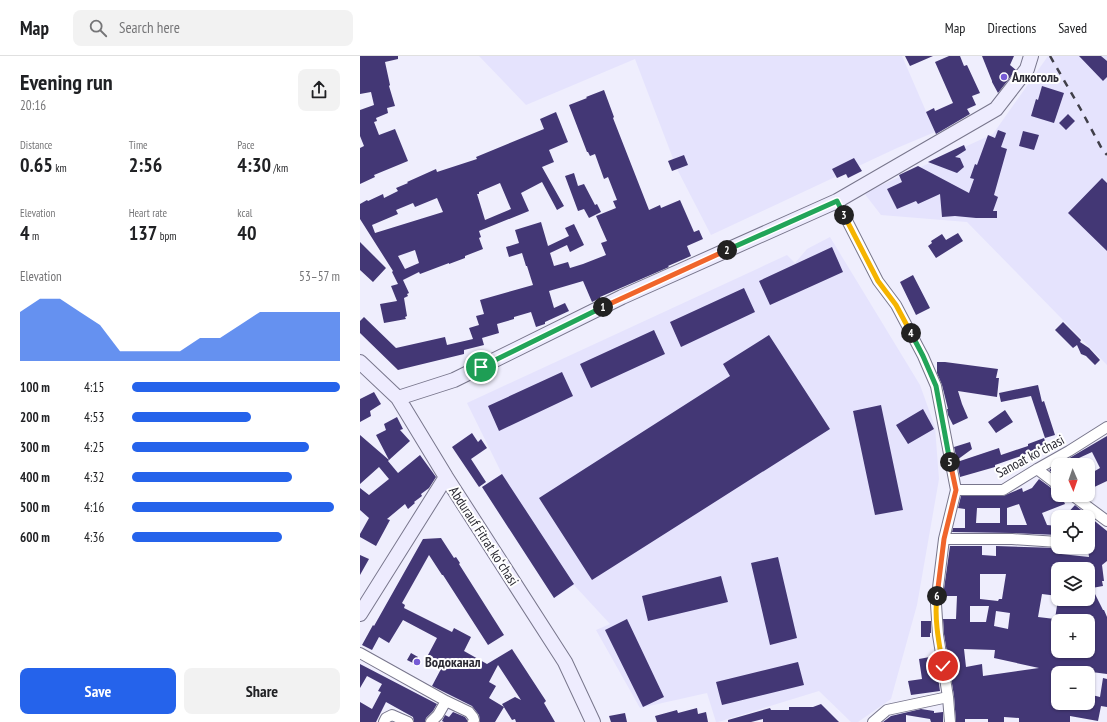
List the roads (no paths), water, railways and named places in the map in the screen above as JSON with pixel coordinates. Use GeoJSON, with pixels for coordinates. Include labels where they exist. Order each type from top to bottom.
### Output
{"type":"FeatureCollection","features":[{"type":"Feature","properties":{"kind":"street"},"geometry":{"type":"LineString","coordinates":[[398,398],[454,380],[622,297],[837,201],[996,109],[1027,69],[1031,56]]}},
{"type":"Feature","properties":{"kind":"street"},"geometry":{"type":"LineString","coordinates":[[837,201],[878,281],[896,305],[923,356],[936,386],[956,490],[944,539],[936,604],[938,635],[948,697],[950,722]]}},
{"type":"Feature","properties":{"kind":"street","name":"Abdurauf Fitrat koʻchasi"},"geometry":{"type":"LineString","coordinates":[[360,362],[398,398],[446,477],[565,662],[593,722]]}},
{"type":"Feature","properties":{"kind":"street","name":"Sanoat koʻchasi"},"geometry":{"type":"LineString","coordinates":[[956,490],[1003,490],[1037,469],[1069,452],[1107,427]]}},
{"type":"Feature","properties":{"kind":"street"},"geometry":{"type":"LineString","coordinates":[[1037,469],[1051,480]]}},
{"type":"Feature","properties":{"kind":"street"},"geometry":{"type":"LineString","coordinates":[[360,614],[446,477]]}},
{"type":"Feature","properties":{"kind":"street"},"geometry":{"type":"LineString","coordinates":[[1081,502],[1107,521]]}},
{"type":"Feature","properties":{"kind":"street"},"geometry":{"type":"LineString","coordinates":[[944,539],[1012,539],[1051,542]]}},
{"type":"Feature","properties":{"kind":"street"},"geometry":{"type":"LineString","coordinates":[[360,653],[446,701],[469,712],[473,717],[473,722]]}},
{"type":"Feature","properties":{"kind":"street"},"geometry":{"type":"LineString","coordinates":[[873,722],[887,710],[948,697]]}},
{"type":"Feature","properties":{"kind":"street"},"geometry":{"type":"LineString","coordinates":[[431,722],[438,715],[446,701]]}},
{"type":"Feature","properties":{"kind":"street"},"geometry":{"type":"LineString","coordinates":[[384,722],[386,718],[392,715],[408,722]]}},
{"type":"Feature","properties":{"kind":"railway"},"geometry":{"type":"LineString","coordinates":[[1050,56],[1102,149],[1107,155]]}},
{"type":"Feature","properties":{"kind":"place","name":"Алкоголь"},"geometry":{"type":"Point","coordinates":[1004,77]}},
{"type":"Feature","properties":{"kind":"place","name":"Водоканал"},"geometry":{"type":"Point","coordinates":[417,662]}}]}
